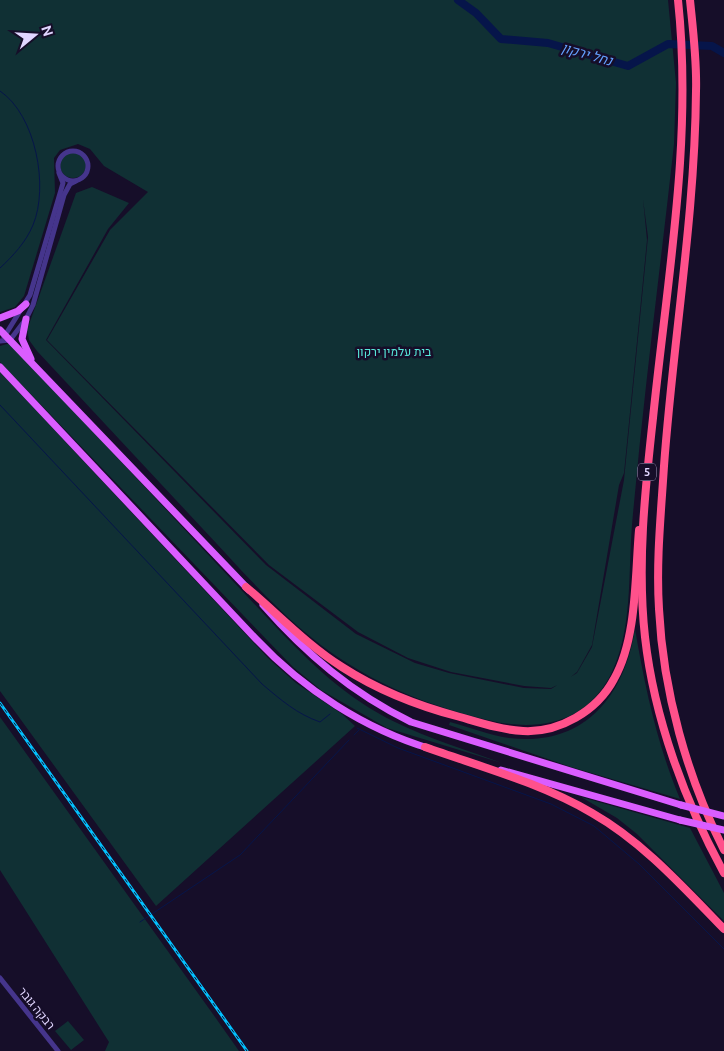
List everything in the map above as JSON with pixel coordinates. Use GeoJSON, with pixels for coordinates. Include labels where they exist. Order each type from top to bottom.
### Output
{"type":"FeatureCollection","features":[{"type":"Feature","properties":{"kind":"highway","name":"5"},"geometry":{"type":"LineString","coordinates":[[678,0],[682,59],[681,154],[646,484],[642,602],[647,646],[656,693],[668,738],[691,803],[724,873]]}},
{"type":"Feature","properties":{"kind":"highway","name":"5"},"geometry":{"type":"LineString","coordinates":[[690,0],[695,58],[694,143],[669,401],[658,577],[661,634],[668,679],[682,741],[704,805],[724,850]]}},
{"type":"Feature","properties":{"kind":"highway"},"geometry":{"type":"LineString","coordinates":[[246,587],[335,662],[389,694],[428,708],[506,729],[525,731],[548,729],[569,721],[589,709],[609,688],[621,666],[629,630],[646,484]]}},
{"type":"Feature","properties":{"kind":"highway"},"geometry":{"type":"LineString","coordinates":[[425,747],[547,791],[593,813],[627,836],[650,855],[724,929]]}},
{"type":"Feature","properties":{"kind":"highway"},"geometry":{"type":"LineString","coordinates":[[704,805],[724,839]]}},
{"type":"Feature","properties":{"kind":"main road"},"geometry":{"type":"LineString","coordinates":[[0,318],[18,312],[26,304]]}},
{"type":"Feature","properties":{"kind":"main road"},"geometry":{"type":"LineString","coordinates":[[26,319],[22,339],[40,372]]}},
{"type":"Feature","properties":{"kind":"main road"},"geometry":{"type":"LineString","coordinates":[[3,339],[40,372],[315,659],[360,694],[398,716],[424,728],[681,805],[724,816]]}},
{"type":"Feature","properties":{"kind":"main road"},"geometry":{"type":"LineString","coordinates":[[0,367],[266,650],[318,694],[359,719],[425,747],[680,820],[724,830]]}},
{"type":"Feature","properties":{"kind":"main road"},"geometry":{"type":"LineString","coordinates":[[0,377],[18,386]]}},
{"type":"Feature","properties":{"kind":"street"},"geometry":{"type":"LineString","coordinates":[[70,150],[78,151],[86,158],[88,168],[84,176],[70,184],[64,195],[33,306],[26,319],[3,339],[26,304],[38,271],[63,183],[58,164],[62,155],[70,150]]}},
{"type":"Feature","properties":{"kind":"street"},"geometry":{"type":"LineString","coordinates":[[59,173],[65,179],[76,181]]}},
{"type":"Feature","properties":{"kind":"street","name":"רבקה גובר"},"geometry":{"type":"LineString","coordinates":[[0,978],[58,1051]]}},
{"type":"Feature","properties":{"kind":"green space","name":"בית עלמין ירקון"},"geometry":{"type":"Polygon","coordinates":[[[0,0],[668,0],[676,83],[674,144],[636,477],[626,622],[623,640],[610,676],[600,692],[587,705],[558,721],[524,725],[506,724],[433,704],[381,682],[347,663],[307,634],[271,601],[37,351],[29,340],[27,330],[76,193],[92,187],[129,203],[108,229],[46,340],[266,565],[356,634],[415,663],[449,673],[524,688],[551,689],[558,685],[551,688],[524,686],[451,672],[408,658],[358,632],[269,565],[47,340],[110,230],[148,192],[104,166],[90,149],[78,144],[60,150],[54,158],[55,193],[24,296],[15,307],[0,312],[0,0]],[[643,199],[647,240],[624,473],[619,485],[592,645],[577,672],[571,677],[577,673],[592,647],[624,480],[648,237],[643,199]]]}},
{"type":"Feature","properties":{"kind":"green space"},"geometry":{"type":"Polygon","coordinates":[[[73,152],[82,156],[86,165],[82,174],[73,178],[64,174],[60,165],[64,156],[73,152]]]}},
{"type":"Feature","properties":{"kind":"green space"},"geometry":{"type":"Polygon","coordinates":[[[10,343],[276,627],[331,680],[362,703],[395,722],[435,739],[502,763],[387,728],[321,690],[293,667],[0,362],[0,346],[10,343]]]}},
{"type":"Feature","properties":{"kind":"green space"},"geometry":{"type":"Polygon","coordinates":[[[0,372],[268,658],[296,683],[342,714],[355,726],[156,906],[0,691],[0,372]]]}},
{"type":"Feature","properties":{"kind":"green space"},"geometry":{"type":"Polygon","coordinates":[[[635,629],[653,715],[680,799],[571,767],[449,725],[450,722],[509,738],[535,739],[559,734],[579,725],[596,712],[610,696],[630,654],[635,629]]]}},
{"type":"Feature","properties":{"kind":"green space"},"geometry":{"type":"Polygon","coordinates":[[[0,717],[239,1051],[105,1051],[109,1042],[0,870],[0,717]]]}},
{"type":"Feature","properties":{"kind":"green space"},"geometry":{"type":"Polygon","coordinates":[[[581,797],[690,828],[724,893],[724,921],[637,834],[617,818],[581,797]]]}},
{"type":"Feature","properties":{"kind":"green space"},"geometry":{"type":"Polygon","coordinates":[[[68,1021],[84,1040],[71,1050],[55,1031],[68,1021]]]}},
{"type":"Feature","properties":{"kind":"waterway","name":"נחל ירקון"},"geometry":{"type":"LineString","coordinates":[[458,0],[476,13],[501,39],[548,43],[628,66],[668,44],[712,46],[724,53]]}},
{"type":"Feature","properties":{"kind":"waterway"},"geometry":{"type":"LineString","coordinates":[[0,91],[12,102],[23,117],[30,134],[36,153],[40,191],[38,209],[27,237],[10,259],[0,268]]}},
{"type":"Feature","properties":{"kind":"waterway"},"geometry":{"type":"LineString","coordinates":[[0,405],[262,684],[290,706],[312,719],[320,722],[330,714]]}},
{"type":"Feature","properties":{"kind":"waterway"},"geometry":{"type":"LineString","coordinates":[[357,728],[398,748],[551,804],[594,826],[639,864],[724,949]]}},
{"type":"Feature","properties":{"kind":"waterway"},"geometry":{"type":"LineString","coordinates":[[354,735],[359,730]]}},
{"type":"Feature","properties":{"kind":"waterway"},"geometry":{"type":"LineString","coordinates":[[140,922],[240,855],[349,740]]}},
{"type":"Feature","properties":{"kind":"railway"},"geometry":{"type":"LineString","coordinates":[[0,703],[247,1051]]}}]}
